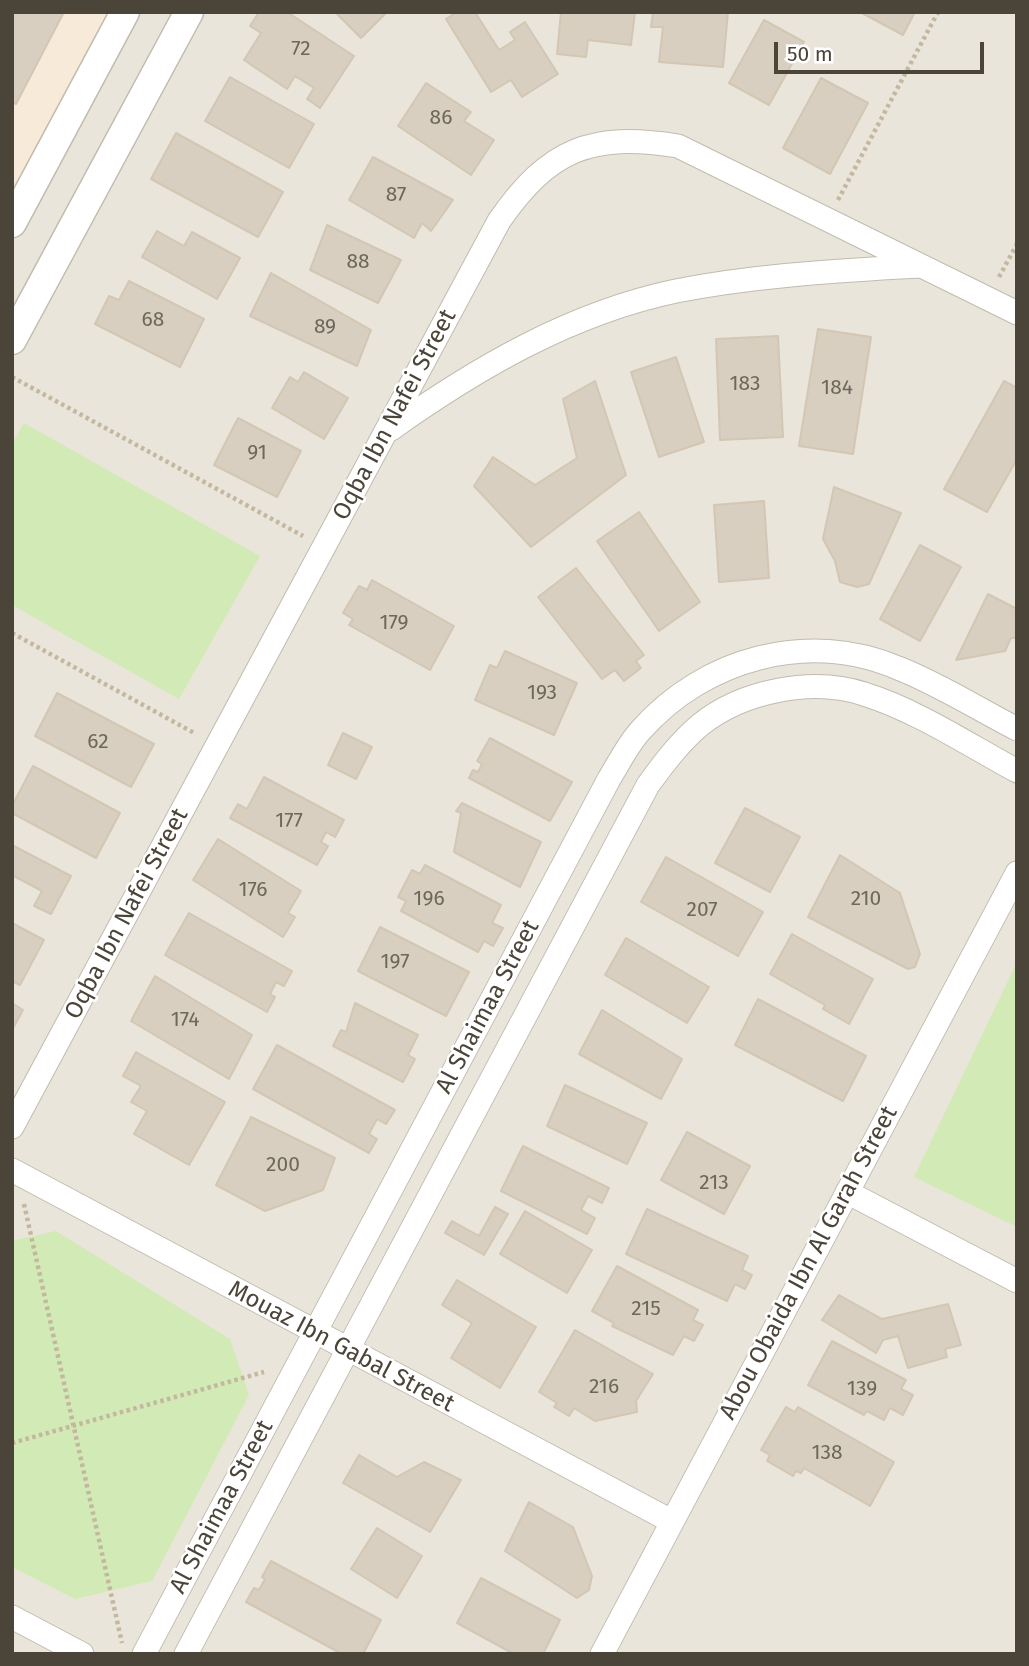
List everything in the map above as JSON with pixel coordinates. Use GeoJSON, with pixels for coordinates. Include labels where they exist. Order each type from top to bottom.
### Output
{"type":"FeatureCollection","features":[{"type":"Feature","properties":{"kind":"street"},"geometry":{"type":"LineString","coordinates":[[12,223],[125,12]]}},
{"type":"Feature","properties":{"kind":"street"},"geometry":{"type":"LineString","coordinates":[[12,340],[189,12]]}},
{"type":"Feature","properties":{"kind":"street","name":"Oqba Ibn Nafei Street"},"geometry":{"type":"LineString","coordinates":[[12,1127],[499,221],[523,187],[556,160],[595,144],[636,139],[678,146],[1017,313]]}},
{"type":"Feature","properties":{"kind":"street"},"geometry":{"type":"LineString","coordinates":[[385,433],[451,386],[521,346],[596,315],[673,292],[753,278],[923,266]]}},
{"type":"Feature","properties":{"kind":"street","name":"Al Shaimaa Street"},"geometry":{"type":"LineString","coordinates":[[144,1654],[610,779],[640,731],[681,692],[731,665],[786,651],[843,652],[898,667],[1017,729]]}},
{"type":"Feature","properties":{"kind":"street","name":"Al Shaimaa Street"},"geometry":{"type":"LineString","coordinates":[[186,1654],[648,785],[672,751],[702,723],[738,703],[778,690],[820,687],[860,692],[899,707],[1017,771]]}},
{"type":"Feature","properties":{"kind":"street","name":"Abou Obaida Ibn Al Garah Street"},"geometry":{"type":"LineString","coordinates":[[602,1654],[1017,873]]}},
{"type":"Feature","properties":{"kind":"street","name":"Mouaz Ibn Gabal Street"},"geometry":{"type":"LineString","coordinates":[[15,1172],[671,1521]]}},
{"type":"Feature","properties":{"kind":"street"},"geometry":{"type":"LineString","coordinates":[[847,1192],[1017,1281]]}},
{"type":"Feature","properties":{"kind":"street"},"geometry":{"type":"LineString","coordinates":[[12,1617],[82,1654]]}},
{"type":"Feature","properties":{"kind":"path"},"geometry":{"type":"LineString","coordinates":[[827,219],[938,12]]}},
{"type":"Feature","properties":{"kind":"path"},"geometry":{"type":"LineString","coordinates":[[987,298],[1017,244]]}},
{"type":"Feature","properties":{"kind":"path"},"geometry":{"type":"LineString","coordinates":[[12,376],[324,548]]}},
{"type":"Feature","properties":{"kind":"path"},"geometry":{"type":"LineString","coordinates":[[12,634],[217,746]]}},
{"type":"Feature","properties":{"kind":"path"},"geometry":{"type":"LineString","coordinates":[[15,1172],[124,1654]]}},
{"type":"Feature","properties":{"kind":"path"},"geometry":{"type":"LineString","coordinates":[[12,1443],[299,1362]]}},
{"type":"Feature","properties":{"kind":"shaded area"},"geometry":{"type":"Polygon","coordinates":[[[12,12],[1017,12],[1017,1654],[12,1654],[12,12]]]}},
{"type":"Feature","properties":{"kind":"shaded area"},"geometry":{"type":"Polygon","coordinates":[[[12,12],[140,12],[12,236],[12,12]]]}},
{"type":"Feature","properties":{"kind":"green space"},"geometry":{"type":"Polygon","coordinates":[[[24,423],[260,556],[179,699],[12,605],[12,444],[24,423]]]}},
{"type":"Feature","properties":{"kind":"green space"},"geometry":{"type":"Polygon","coordinates":[[[1017,962],[1017,1227],[914,1177],[1017,962]]]}},
{"type":"Feature","properties":{"kind":"green space"},"geometry":{"type":"Polygon","coordinates":[[[56,1231],[230,1339],[249,1395],[152,1581],[75,1599],[12,1567],[12,1241],[56,1231]]]}},
{"type":"Feature","properties":{"kind":"building"},"geometry":{"type":"Polygon","coordinates":[[[12,12],[64,12],[16,104],[12,102],[12,12]]]}},
{"type":"Feature","properties":{"kind":"building"},"geometry":{"type":"Polygon","coordinates":[[[259,12],[287,12],[354,56],[320,108],[307,99],[314,88],[295,76],[287,89],[244,60],[261,33],[250,26],[259,12]]]}},
{"type":"Feature","properties":{"kind":"building"},"geometry":{"type":"Polygon","coordinates":[[[335,12],[387,12],[361,38],[335,12]]]}},
{"type":"Feature","properties":{"kind":"building"},"geometry":{"type":"Polygon","coordinates":[[[457,12],[475,12],[499,50],[515,40],[510,32],[525,22],[558,74],[522,97],[511,80],[491,92],[446,19],[457,12]]]}},
{"type":"Feature","properties":{"kind":"building"},"geometry":{"type":"Polygon","coordinates":[[[561,12],[635,12],[631,45],[588,40],[586,57],[557,54],[561,12]]]}},
{"type":"Feature","properties":{"kind":"building"},"geometry":{"type":"Polygon","coordinates":[[[653,12],[728,12],[723,67],[659,62],[663,27],[651,27],[653,12]]]}},
{"type":"Feature","properties":{"kind":"building"},"geometry":{"type":"Polygon","coordinates":[[[860,12],[915,12],[903,35],[860,12]]]}},
{"type":"Feature","properties":{"kind":"building"},"geometry":{"type":"Polygon","coordinates":[[[764,20],[804,42],[769,105],[729,83],[764,20]]]}},
{"type":"Feature","properties":{"kind":"building"},"geometry":{"type":"Polygon","coordinates":[[[230,77],[314,124],[289,168],[205,121],[230,77]]]}},
{"type":"Feature","properties":{"kind":"building"},"geometry":{"type":"Polygon","coordinates":[[[821,78],[868,103],[830,174],[783,148],[821,78]]]}},
{"type":"Feature","properties":{"kind":"building"},"geometry":{"type":"Polygon","coordinates":[[[426,83],[471,112],[464,121],[494,140],[471,175],[398,126],[426,83]]]}},
{"type":"Feature","properties":{"kind":"building"},"geometry":{"type":"Polygon","coordinates":[[[176,133],[283,192],[258,237],[151,179],[176,133]]]}},
{"type":"Feature","properties":{"kind":"building"},"geometry":{"type":"Polygon","coordinates":[[[373,157],[453,200],[431,231],[422,223],[414,238],[349,200],[373,157]]]}},
{"type":"Feature","properties":{"kind":"building"},"geometry":{"type":"Polygon","coordinates":[[[327,225],[401,260],[378,303],[310,270],[327,225]]]}},
{"type":"Feature","properties":{"kind":"building"},"geometry":{"type":"Polygon","coordinates":[[[157,231],[184,246],[192,232],[240,258],[217,299],[142,257],[157,231]]]}},
{"type":"Feature","properties":{"kind":"building"},"geometry":{"type":"Polygon","coordinates":[[[271,273],[371,330],[357,366],[250,316],[271,273]]]}},
{"type":"Feature","properties":{"kind":"building"},"geometry":{"type":"Polygon","coordinates":[[[129,281],[204,319],[180,367],[95,324],[109,296],[119,300],[129,281]]]}},
{"type":"Feature","properties":{"kind":"building"},"geometry":{"type":"Polygon","coordinates":[[[818,329],[871,337],[853,454],[799,446],[818,329]]]}},
{"type":"Feature","properties":{"kind":"building"},"geometry":{"type":"Polygon","coordinates":[[[778,336],[783,437],[720,440],[716,339],[778,336]]]}},
{"type":"Feature","properties":{"kind":"building"},"geometry":{"type":"Polygon","coordinates":[[[676,357],[704,442],[659,457],[631,372],[676,357]]]}},
{"type":"Feature","properties":{"kind":"building"},"geometry":{"type":"Polygon","coordinates":[[[304,372],[348,398],[324,439],[272,408],[290,377],[298,382],[304,372]]]}},
{"type":"Feature","properties":{"kind":"building"},"geometry":{"type":"Polygon","coordinates":[[[595,381],[626,475],[531,547],[474,486],[493,457],[535,485],[577,458],[563,399],[595,381]]]}},
{"type":"Feature","properties":{"kind":"building"},"geometry":{"type":"Polygon","coordinates":[[[1004,381],[1017,388],[1017,459],[987,512],[944,489],[1004,381]]]}},
{"type":"Feature","properties":{"kind":"building"},"geometry":{"type":"Polygon","coordinates":[[[238,418],[301,451],[277,497],[214,465],[238,418]]]}},
{"type":"Feature","properties":{"kind":"building"},"geometry":{"type":"Polygon","coordinates":[[[834,487],[901,513],[869,584],[857,587],[840,582],[835,561],[823,539],[834,487]]]}},
{"type":"Feature","properties":{"kind":"building"},"geometry":{"type":"Polygon","coordinates":[[[764,501],[769,578],[719,582],[714,505],[764,501]]]}},
{"type":"Feature","properties":{"kind":"building"},"geometry":{"type":"Polygon","coordinates":[[[639,512],[700,602],[659,631],[597,541],[639,512]]]}},
{"type":"Feature","properties":{"kind":"building"},"geometry":{"type":"Polygon","coordinates":[[[920,545],[961,567],[920,641],[880,619],[920,545]]]}},
{"type":"Feature","properties":{"kind":"building"},"geometry":{"type":"Polygon","coordinates":[[[576,568],[644,655],[636,661],[641,668],[624,681],[615,670],[602,679],[538,597],[576,568]]]}},
{"type":"Feature","properties":{"kind":"building"},"geometry":{"type":"Polygon","coordinates":[[[372,580],[454,626],[430,670],[349,625],[353,619],[343,613],[359,586],[367,590],[372,580]]]}},
{"type":"Feature","properties":{"kind":"building"},"geometry":{"type":"Polygon","coordinates":[[[988,594],[1017,609],[1017,638],[1011,638],[1005,651],[956,660],[988,594]]]}},
{"type":"Feature","properties":{"kind":"building"},"geometry":{"type":"Polygon","coordinates":[[[505,651],[577,683],[554,735],[475,700],[490,665],[497,668],[505,651]]]}},
{"type":"Feature","properties":{"kind":"building"},"geometry":{"type":"Polygon","coordinates":[[[57,693],[154,744],[131,787],[35,736],[57,693]]]}},
{"type":"Feature","properties":{"kind":"building"},"geometry":{"type":"Polygon","coordinates":[[[343,733],[372,747],[356,779],[328,765],[343,733]]]}},
{"type":"Feature","properties":{"kind":"building"},"geometry":{"type":"Polygon","coordinates":[[[490,738],[572,782],[550,821],[469,778],[473,770],[478,772],[482,764],[477,761],[490,738]]]}},
{"type":"Feature","properties":{"kind":"building"},"geometry":{"type":"Polygon","coordinates":[[[33,766],[120,813],[96,858],[12,813],[12,806],[33,766]]]}},
{"type":"Feature","properties":{"kind":"building"},"geometry":{"type":"Polygon","coordinates":[[[264,777],[344,820],[335,837],[326,832],[321,842],[328,846],[317,865],[230,818],[238,804],[247,809],[264,777]]]}},
{"type":"Feature","properties":{"kind":"building"},"geometry":{"type":"Polygon","coordinates":[[[462,803],[541,842],[520,887],[454,852],[461,813],[456,811],[462,803]]]}},
{"type":"Feature","properties":{"kind":"building"},"geometry":{"type":"Polygon","coordinates":[[[745,808],[800,837],[770,892],[715,863],[745,808]]]}},
{"type":"Feature","properties":{"kind":"building"},"geometry":{"type":"Polygon","coordinates":[[[218,839],[301,891],[288,913],[295,917],[283,937],[193,880],[218,839]]]}},
{"type":"Feature","properties":{"kind":"building"},"geometry":{"type":"Polygon","coordinates":[[[12,845],[71,876],[51,914],[34,906],[42,891],[12,875],[12,845]]]}},
{"type":"Feature","properties":{"kind":"building"},"geometry":{"type":"Polygon","coordinates":[[[840,855],[900,893],[920,954],[915,967],[908,969],[808,917],[840,855]]]}},
{"type":"Feature","properties":{"kind":"building"},"geometry":{"type":"Polygon","coordinates":[[[666,857],[763,912],[738,956],[641,902],[666,857]]]}},
{"type":"Feature","properties":{"kind":"building"},"geometry":{"type":"Polygon","coordinates":[[[425,865],[501,905],[492,923],[503,928],[493,946],[484,941],[478,952],[401,911],[406,901],[398,897],[412,870],[420,874],[425,865]]]}},
{"type":"Feature","properties":{"kind":"building"},"geometry":{"type":"Polygon","coordinates":[[[189,913],[292,971],[284,986],[276,982],[270,994],[275,997],[267,1012],[165,955],[189,913]]]}},
{"type":"Feature","properties":{"kind":"building"},"geometry":{"type":"Polygon","coordinates":[[[12,923],[44,940],[20,985],[12,981],[12,923]]]}},
{"type":"Feature","properties":{"kind":"building"},"geometry":{"type":"Polygon","coordinates":[[[380,927],[469,972],[446,1016],[358,971],[380,927]]]}},
{"type":"Feature","properties":{"kind":"building"},"geometry":{"type":"Polygon","coordinates":[[[792,934],[873,979],[849,1024],[823,1009],[825,1005],[770,974],[792,934]]]}},
{"type":"Feature","properties":{"kind":"building"},"geometry":{"type":"Polygon","coordinates":[[[626,938],[709,987],[687,1023],[605,975],[626,938]]]}},
{"type":"Feature","properties":{"kind":"building"},"geometry":{"type":"Polygon","coordinates":[[[155,976],[252,1035],[229,1079],[131,1021],[155,976]]]}},
{"type":"Feature","properties":{"kind":"building"},"geometry":{"type":"Polygon","coordinates":[[[758,999],[866,1056],[843,1101],[735,1045],[758,999]]]}},
{"type":"Feature","properties":{"kind":"building"},"geometry":{"type":"Polygon","coordinates":[[[12,1003],[23,1010],[12,1030],[12,1003]]]}},
{"type":"Feature","properties":{"kind":"building"},"geometry":{"type":"Polygon","coordinates":[[[355,1003],[418,1035],[408,1055],[415,1059],[403,1082],[333,1046],[341,1030],[346,1032],[355,1003]]]}},
{"type":"Feature","properties":{"kind":"building"},"geometry":{"type":"Polygon","coordinates":[[[602,1010],[682,1059],[661,1099],[579,1054],[602,1010]]]}},
{"type":"Feature","properties":{"kind":"building"},"geometry":{"type":"Polygon","coordinates":[[[277,1045],[395,1110],[386,1124],[377,1119],[369,1134],[377,1139],[369,1153],[253,1089],[277,1045]]]}},
{"type":"Feature","properties":{"kind":"building"},"geometry":{"type":"Polygon","coordinates":[[[136,1052],[225,1102],[189,1165],[134,1134],[147,1111],[131,1102],[141,1086],[123,1076],[136,1052]]]}},
{"type":"Feature","properties":{"kind":"building"},"geometry":{"type":"Polygon","coordinates":[[[565,1085],[647,1123],[627,1164],[547,1126],[565,1085]]]}},
{"type":"Feature","properties":{"kind":"building"},"geometry":{"type":"Polygon","coordinates":[[[251,1117],[335,1158],[323,1190],[265,1211],[216,1185],[251,1117]]]}},
{"type":"Feature","properties":{"kind":"building"},"geometry":{"type":"Polygon","coordinates":[[[687,1132],[750,1166],[724,1214],[661,1180],[687,1132]]]}},
{"type":"Feature","properties":{"kind":"building"},"geometry":{"type":"Polygon","coordinates":[[[523,1146],[609,1188],[602,1203],[588,1196],[581,1210],[595,1218],[587,1234],[501,1191],[523,1146]]]}},
{"type":"Feature","properties":{"kind":"building"},"geometry":{"type":"Polygon","coordinates":[[[495,1207],[508,1214],[484,1255],[445,1233],[452,1221],[479,1236],[495,1207]]]}},
{"type":"Feature","properties":{"kind":"building"},"geometry":{"type":"Polygon","coordinates":[[[647,1209],[748,1256],[742,1270],[752,1275],[745,1289],[735,1284],[727,1301],[626,1254],[647,1209]]]}},
{"type":"Feature","properties":{"kind":"building"},"geometry":{"type":"Polygon","coordinates":[[[525,1211],[592,1250],[567,1293],[500,1254],[525,1211]]]}},
{"type":"Feature","properties":{"kind":"building"},"geometry":{"type":"Polygon","coordinates":[[[617,1266],[698,1310],[693,1320],[703,1325],[694,1341],[684,1336],[673,1355],[612,1326],[614,1323],[592,1311],[617,1266]]]}},
{"type":"Feature","properties":{"kind":"building"},"geometry":{"type":"Polygon","coordinates":[[[457,1280],[536,1327],[500,1388],[451,1358],[472,1323],[442,1305],[457,1280]]]}},
{"type":"Feature","properties":{"kind":"building"},"geometry":{"type":"Polygon","coordinates":[[[839,1295],[882,1319],[948,1304],[961,1345],[945,1349],[947,1357],[908,1368],[898,1336],[883,1340],[876,1353],[822,1320],[839,1295]]]}},
{"type":"Feature","properties":{"kind":"building"},"geometry":{"type":"Polygon","coordinates":[[[575,1330],[653,1374],[636,1401],[637,1412],[595,1421],[574,1408],[569,1416],[554,1407],[557,1403],[539,1392],[575,1330]]]}},
{"type":"Feature","properties":{"kind":"building"},"geometry":{"type":"Polygon","coordinates":[[[832,1341],[906,1380],[901,1389],[913,1395],[903,1415],[890,1408],[884,1420],[867,1411],[864,1415],[808,1385],[832,1341]]]}},
{"type":"Feature","properties":{"kind":"building"},"geometry":{"type":"Polygon","coordinates":[[[786,1407],[795,1412],[798,1407],[894,1462],[870,1506],[804,1468],[801,1473],[796,1471],[793,1476],[767,1461],[770,1455],[761,1450],[786,1407]]]}},
{"type":"Feature","properties":{"kind":"building"},"geometry":{"type":"Polygon","coordinates":[[[359,1455],[397,1477],[424,1462],[461,1480],[430,1532],[343,1483],[359,1455]]]}},
{"type":"Feature","properties":{"kind":"building"},"geometry":{"type":"Polygon","coordinates":[[[529,1502],[573,1527],[592,1576],[589,1590],[577,1598],[505,1551],[529,1502]]]}},
{"type":"Feature","properties":{"kind":"building"},"geometry":{"type":"Polygon","coordinates":[[[377,1528],[422,1556],[397,1598],[351,1569],[377,1528]]]}},
{"type":"Feature","properties":{"kind":"building"},"geometry":{"type":"Polygon","coordinates":[[[271,1561],[381,1620],[363,1654],[342,1654],[246,1602],[254,1588],[259,1590],[265,1579],[262,1577],[271,1561]]]}},
{"type":"Feature","properties":{"kind":"building"},"geometry":{"type":"Polygon","coordinates":[[[481,1578],[560,1620],[543,1654],[514,1654],[457,1623],[481,1578]]]}}]}
